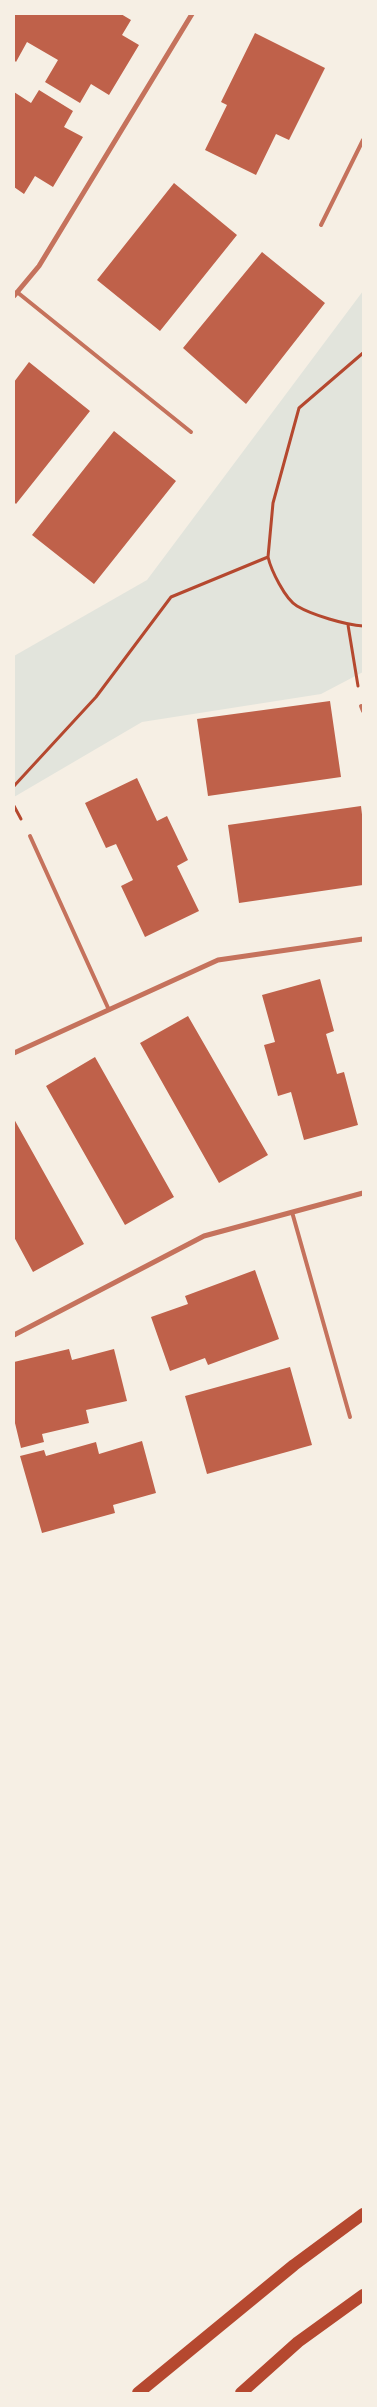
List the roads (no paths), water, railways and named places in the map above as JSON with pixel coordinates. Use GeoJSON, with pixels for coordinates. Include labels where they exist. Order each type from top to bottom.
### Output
{"type":"FeatureCollection","features":[{"type":"Feature","properties":{"kind":"main road"},"geometry":{"type":"LineString","coordinates":[[138,2393],[294,2265],[363,2214]]}},
{"type":"Feature","properties":{"kind":"main road"},"geometry":{"type":"LineString","coordinates":[[241,2393],[298,2342],[363,2295]]}},
{"type":"Feature","properties":{"kind":"street"},"geometry":{"type":"LineString","coordinates":[[16,294],[39,266],[192,14]]}},
{"type":"Feature","properties":{"kind":"street"},"geometry":{"type":"LineString","coordinates":[[14,1052],[218,960],[363,939]]}},
{"type":"Feature","properties":{"kind":"street"},"geometry":{"type":"LineString","coordinates":[[14,1335],[204,1236],[363,1193]]}},
{"type":"Feature","properties":{"kind":"lane"},"geometry":{"type":"LineString","coordinates":[[321,225],[363,140]]}},
{"type":"Feature","properties":{"kind":"lane"},"geometry":{"type":"LineString","coordinates":[[16,294],[191,432]]}},
{"type":"Feature","properties":{"kind":"lane"},"geometry":{"type":"LineString","coordinates":[[361,706],[363,711]]}},
{"type":"Feature","properties":{"kind":"lane"},"geometry":{"type":"LineString","coordinates":[[30,836],[108,1010]]}},
{"type":"Feature","properties":{"kind":"lane"},"geometry":{"type":"LineString","coordinates":[[292,1212],[350,1417]]}}]}
